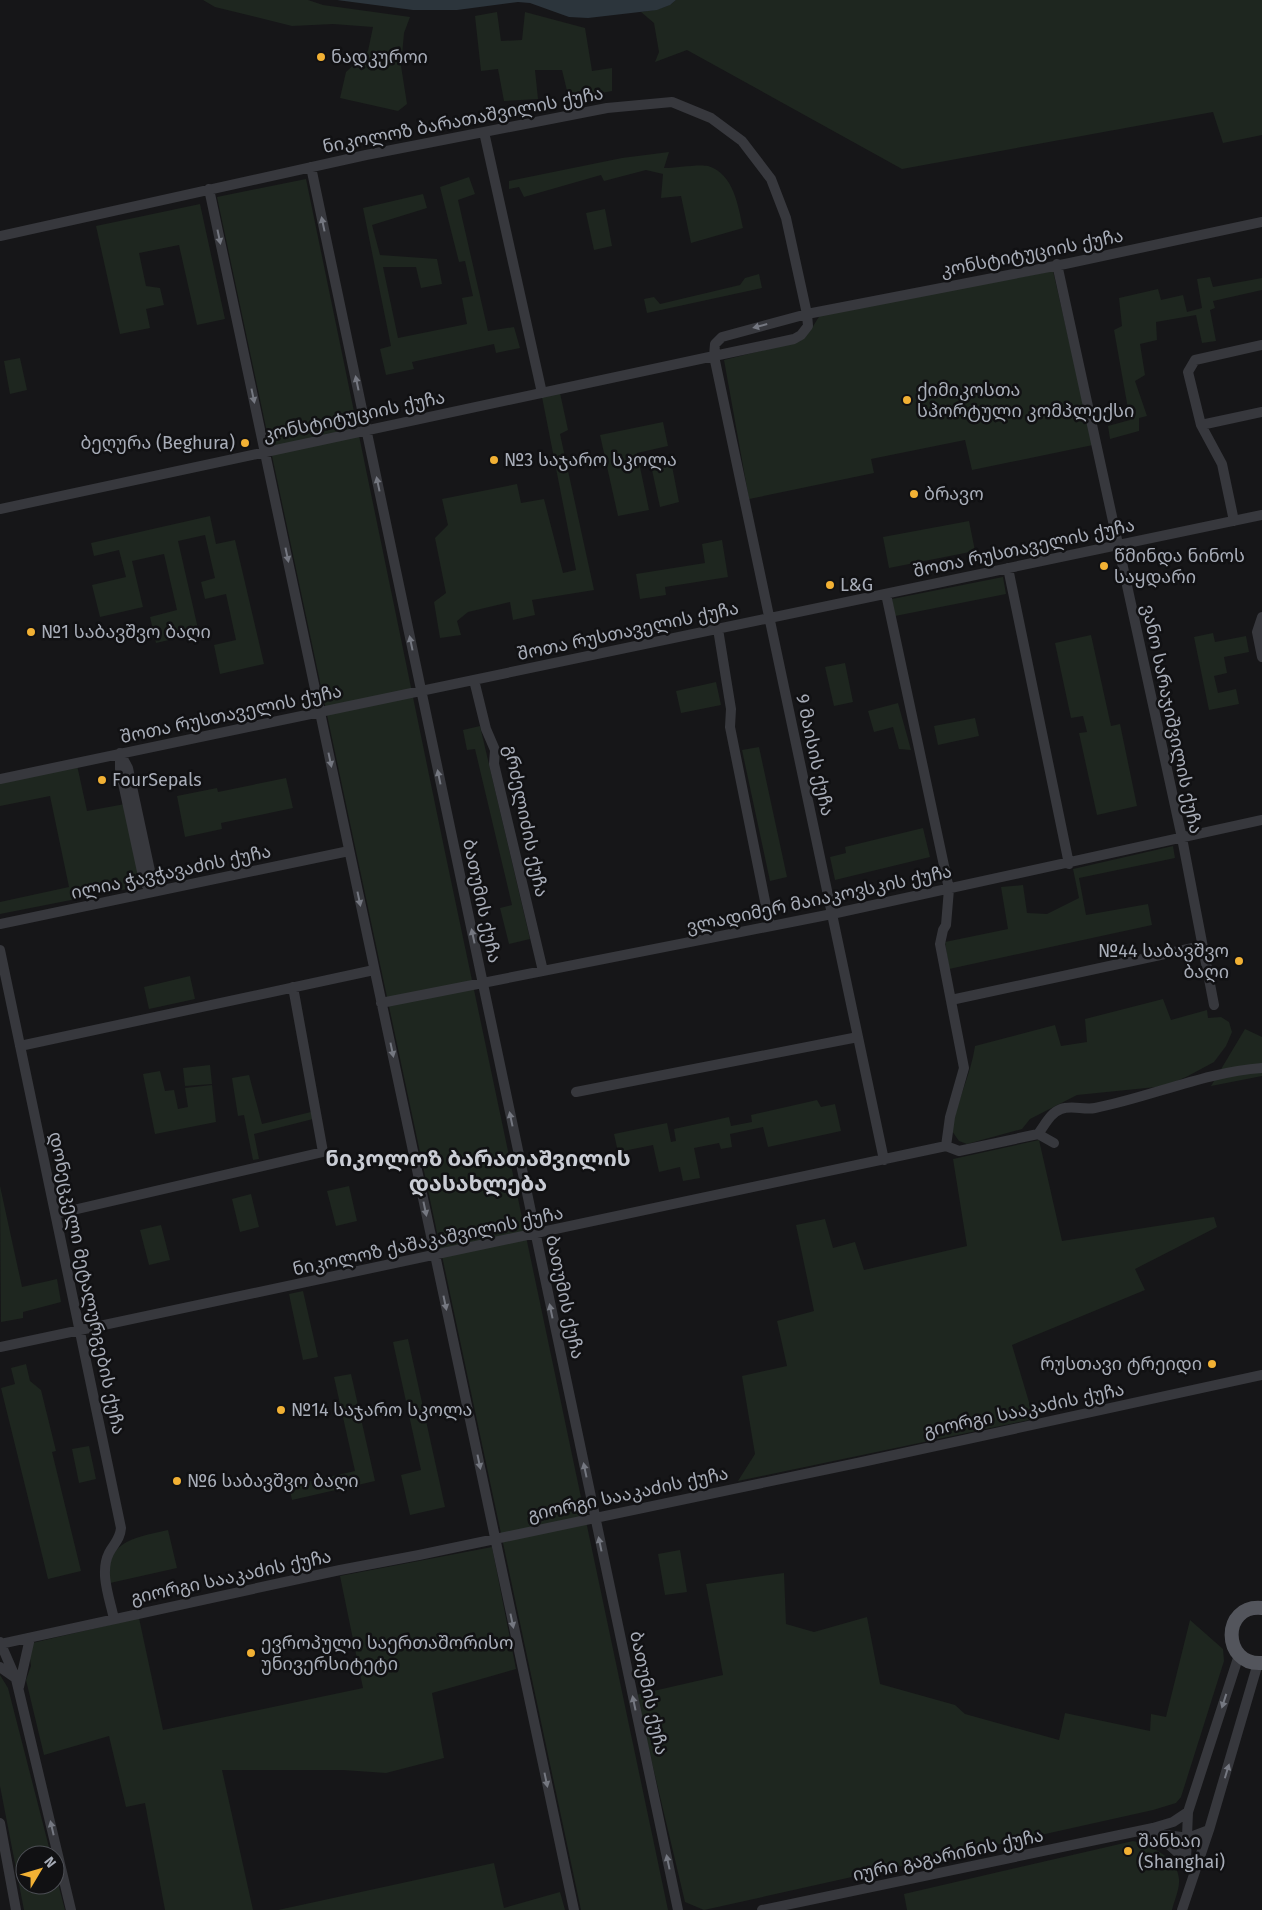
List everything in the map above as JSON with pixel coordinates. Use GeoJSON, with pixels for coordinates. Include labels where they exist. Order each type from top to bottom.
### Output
{"type":"FeatureCollection","features":[{"type":"Feature","properties":{"kind":"main road"},"geometry":{"type":"LineString","coordinates":[[1260,1663],[1248,1661],[1239,1654],[1231,1638],[1232,1627],[1236,1618],[1244,1611],[1254,1607],[1262,1608]]}},
{"type":"Feature","properties":{"kind":"street","name":"ნიკოლოზ ბარათაშვილის ქუჩა"},"geometry":{"type":"LineString","coordinates":[[0,236],[311,167],[484,132],[607,108],[672,102],[711,118],[742,141],[771,179],[786,218],[807,314]]}},
{"type":"Feature","properties":{"kind":"street"},"geometry":{"type":"LineString","coordinates":[[484,132],[542,393]]}},
{"type":"Feature","properties":{"kind":"street","name":"ბათუმის ქუჩა"},"geometry":{"type":"LineString","coordinates":[[311,167],[678,1910]]}},
{"type":"Feature","properties":{"kind":"street"},"geometry":{"type":"LineString","coordinates":[[209,190],[574,1910]]}},
{"type":"Feature","properties":{"kind":"street","name":"კონსტიტუციის ქუჩა"},"geometry":{"type":"LineString","coordinates":[[714,356],[715,344],[722,337],[807,314],[1262,222]]}},
{"type":"Feature","properties":{"kind":"street","name":"ვანო სარაჯიშვილის ქუჩა"},"geometry":{"type":"LineString","coordinates":[[1057,264],[1182,838],[1214,1004]]}},
{"type":"Feature","properties":{"kind":"street","name":"კონსტიტუციის ქუჩა"},"geometry":{"type":"LineString","coordinates":[[0,509],[794,339],[801,336],[808,326],[807,314]]}},
{"type":"Feature","properties":{"kind":"street"},"geometry":{"type":"LineString","coordinates":[[1234,521],[1222,464],[1201,425],[1188,372],[1195,360],[1262,345]]}},
{"type":"Feature","properties":{"kind":"street","name":"9 მაისის ქუჩა"},"geometry":{"type":"LineString","coordinates":[[714,356],[884,1160]]}},
{"type":"Feature","properties":{"kind":"street"},"geometry":{"type":"LineString","coordinates":[[1201,425],[1262,412]]}},
{"type":"Feature","properties":{"kind":"street","name":"შოთა რუსთაველის ქუჩა"},"geometry":{"type":"LineString","coordinates":[[0,779],[1262,515]]}},
{"type":"Feature","properties":{"kind":"street"},"geometry":{"type":"LineString","coordinates":[[1008,568],[1069,864]]}},
{"type":"Feature","properties":{"kind":"street"},"geometry":{"type":"LineString","coordinates":[[886,594],[949,889],[946,925],[942,930],[940,944],[964,1068],[950,1118],[946,1146]]}},
{"type":"Feature","properties":{"kind":"street"},"geometry":{"type":"LineString","coordinates":[[1262,617],[1257,632],[1262,657]]}},
{"type":"Feature","properties":{"kind":"street"},"geometry":{"type":"LineString","coordinates":[[718,629],[731,709],[730,727],[770,926]]}},
{"type":"Feature","properties":{"kind":"street","name":"გრძელიძის ქუჩა"},"geometry":{"type":"LineString","coordinates":[[474,680],[486,729],[495,750],[494,764],[543,971]]}},
{"type":"Feature","properties":{"kind":"street"},"geometry":{"type":"LineString","coordinates":[[120,753],[128,768],[136,824],[152,880],[151,892]]}},
{"type":"Feature","properties":{"kind":"street","name":"ვლადიმერ მაიაკოვსკის ქუჩა"},"geometry":{"type":"LineString","coordinates":[[381,1002],[832,914],[1069,864],[1262,820]]}},
{"type":"Feature","properties":{"kind":"street","name":"ილია ჭავჭავაძის ქუჩა"},"geometry":{"type":"LineString","coordinates":[[0,924],[349,851]]}},
{"type":"Feature","properties":{"kind":"street"},"geometry":{"type":"LineString","coordinates":[[951,1000],[1202,946]]}},
{"type":"Feature","properties":{"kind":"street","name":"დონეცკელი მეტალურგების ქუჩა"},"geometry":{"type":"LineString","coordinates":[[0,950],[121,1528],[120,1538],[109,1553],[105,1568],[114,1619]]}},
{"type":"Feature","properties":{"kind":"street"},"geometry":{"type":"LineString","coordinates":[[20,1046],[374,970]]}},
{"type":"Feature","properties":{"kind":"street"},"geometry":{"type":"LineString","coordinates":[[56,1214],[323,1152],[293,987]]}},
{"type":"Feature","properties":{"kind":"street"},"geometry":{"type":"LineString","coordinates":[[576,1092],[858,1037]]}},
{"type":"Feature","properties":{"kind":"street"},"geometry":{"type":"LineString","coordinates":[[1054,1143],[1038,1134],[1052,1114],[1062,1108],[1092,1109],[1159,1093],[1219,1074],[1262,1068]]}},
{"type":"Feature","properties":{"kind":"street","name":"ნიკოლოზ ქაშაკაშვილის ქუჩა"},"geometry":{"type":"LineString","coordinates":[[0,1347],[536,1235],[946,1146],[959,1151],[1038,1134]]}},
{"type":"Feature","properties":{"kind":"street","name":"გიორგი სააკაძის ქუჩა"},"geometry":{"type":"LineString","coordinates":[[0,1643],[1262,1375]]}},
{"type":"Feature","properties":{"kind":"street"},"geometry":{"type":"LineString","coordinates":[[18,1683],[30,1638]]}},
{"type":"Feature","properties":{"kind":"street"},"geometry":{"type":"LineString","coordinates":[[0,1643],[18,1683],[71,1910]]}},
{"type":"Feature","properties":{"kind":"street"},"geometry":{"type":"LineString","coordinates":[[1186,1860],[1188,1812],[1239,1654]]}},
{"type":"Feature","properties":{"kind":"street"},"geometry":{"type":"LineString","coordinates":[[1182,1910],[1193,1872],[1213,1818],[1260,1663]]}},
{"type":"Feature","properties":{"kind":"street"},"geometry":{"type":"LineString","coordinates":[[0,1667],[18,1683]]}},
{"type":"Feature","properties":{"kind":"street","name":"იური გაგარინის ქუჩა"},"geometry":{"type":"LineString","coordinates":[[762,1910],[1140,1831],[1173,1822],[1188,1812]]}},
{"type":"Feature","properties":{"kind":"street"},"geometry":{"type":"LineString","coordinates":[[0,1823],[16,1910]]}},
{"type":"Feature","properties":{"kind":"street","name":"იური გაგარინის ქუჩა"},"geometry":{"type":"LineString","coordinates":[[1140,1831],[1188,1838],[1209,1830]]}},
{"type":"Feature","properties":{"kind":"street"},"geometry":{"type":"LineString","coordinates":[[1140,1831],[1166,1842],[1186,1860],[1193,1872]]}},
{"type":"Feature","properties":{"kind":"shaded area"},"geometry":{"type":"Polygon","coordinates":[[[203,0],[308,0],[323,5],[410,17],[404,33],[401,66],[407,104],[398,111],[340,98],[346,72],[368,51],[373,27],[333,24],[292,26],[215,7],[203,0]]]}},
{"type":"Feature","properties":{"kind":"shaded area"},"geometry":{"type":"Polygon","coordinates":[[[337,0],[676,0],[670,5],[657,10],[588,18],[569,17],[530,3],[518,2],[457,10],[413,10],[337,0]]]}},
{"type":"Feature","properties":{"kind":"shaded area"},"geometry":{"type":"Polygon","coordinates":[[[676,0],[1262,0],[1262,135],[1223,143],[1213,112],[902,169],[687,50],[655,62],[659,52],[654,23],[641,12],[664,7],[676,0]]]}},
{"type":"Feature","properties":{"kind":"shaded area"},"geometry":{"type":"Polygon","coordinates":[[[497,12],[501,41],[522,40],[525,12],[585,28],[592,71],[612,68],[612,91],[569,99],[562,70],[535,70],[538,99],[504,101],[498,69],[481,71],[475,16],[497,12]]]}},
{"type":"Feature","properties":{"kind":"shaded area"},"geometry":{"type":"Polygon","coordinates":[[[669,152],[664,168],[708,166],[724,176],[737,201],[743,228],[691,243],[681,196],[661,198],[663,174],[646,170],[604,181],[601,175],[524,197],[519,187],[509,189],[509,181],[622,158],[669,152]]]}},
{"type":"Feature","properties":{"kind":"shaded area"},"geometry":{"type":"Polygon","coordinates":[[[469,177],[475,194],[458,200],[488,331],[514,327],[520,348],[496,353],[494,344],[412,362],[414,369],[386,375],[380,349],[391,346],[363,208],[423,194],[427,208],[372,225],[380,255],[437,259],[442,284],[421,288],[416,267],[383,267],[398,338],[467,324],[462,298],[473,296],[465,261],[459,262],[440,187],[469,177]]]}},
{"type":"Feature","properties":{"kind":"shaded area"},"geometry":{"type":"Polygon","coordinates":[[[306,179],[446,857],[668,1910],[581,1910],[217,197],[306,179]]]}},
{"type":"Feature","properties":{"kind":"shaded area"},"geometry":{"type":"Polygon","coordinates":[[[200,204],[225,319],[197,325],[179,245],[139,253],[146,286],[160,288],[164,305],[146,309],[150,328],[120,334],[96,226],[200,204]]]}},
{"type":"Feature","properties":{"kind":"shaded area"},"geometry":{"type":"Polygon","coordinates":[[[605,209],[612,246],[594,250],[586,213],[605,209]]]}},
{"type":"Feature","properties":{"kind":"shaded area","name":"ქიმიკოსთა სპორტული კომპლექსი"},"geometry":{"type":"Polygon","coordinates":[[[1053,271],[1093,445],[972,470],[965,440],[871,459],[874,473],[749,499],[724,360],[800,341],[812,328],[820,315],[1053,271]]]}},
{"type":"Feature","properties":{"kind":"shaded area"},"geometry":{"type":"Polygon","coordinates":[[[759,274],[762,288],[647,313],[644,299],[654,297],[660,304],[740,285],[745,278],[759,274]]]}},
{"type":"Feature","properties":{"kind":"shaded area"},"geometry":{"type":"Polygon","coordinates":[[[1210,277],[1213,287],[1262,278],[1262,290],[1213,301],[1215,308],[1210,310],[1216,341],[1202,343],[1196,315],[1156,322],[1157,340],[1140,344],[1145,375],[1135,381],[1147,416],[1139,418],[1139,431],[1110,439],[1108,426],[1130,420],[1114,330],[1122,326],[1119,298],[1158,289],[1161,300],[1183,295],[1187,312],[1202,308],[1197,279],[1210,277]]]}},
{"type":"Feature","properties":{"kind":"shaded area"},"geometry":{"type":"Polygon","coordinates":[[[20,358],[27,390],[10,394],[4,361],[20,358]]]}},
{"type":"Feature","properties":{"kind":"shaded area"},"geometry":{"type":"Polygon","coordinates":[[[560,393],[568,430],[560,434],[594,590],[532,600],[535,615],[513,620],[510,602],[468,612],[457,621],[461,635],[440,638],[434,602],[446,593],[435,538],[448,525],[442,499],[517,484],[521,503],[544,499],[563,573],[576,570],[542,397],[560,393]]]}},
{"type":"Feature","properties":{"kind":"shaded area"},"geometry":{"type":"Polygon","coordinates":[[[663,422],[668,446],[637,453],[649,510],[618,516],[600,435],[663,422]]]}},
{"type":"Feature","properties":{"kind":"shaded area"},"geometry":{"type":"Polygon","coordinates":[[[672,466],[679,502],[660,507],[652,470],[672,466]]]}},
{"type":"Feature","properties":{"kind":"shaded area"},"geometry":{"type":"Polygon","coordinates":[[[210,516],[216,544],[235,540],[264,664],[220,674],[214,645],[236,640],[226,594],[205,599],[201,582],[215,578],[205,535],[178,541],[199,633],[156,643],[150,617],[177,610],[164,554],[132,561],[143,607],[100,617],[92,585],[126,577],[119,550],[94,556],[91,543],[210,516]]]}},
{"type":"Feature","properties":{"kind":"shaded area"},"geometry":{"type":"Polygon","coordinates":[[[969,521],[975,551],[889,568],[883,537],[969,521]]]}},
{"type":"Feature","properties":{"kind":"shaded area"},"geometry":{"type":"Polygon","coordinates":[[[722,540],[728,577],[665,587],[666,595],[640,599],[636,574],[705,563],[702,544],[722,540]]]}},
{"type":"Feature","properties":{"kind":"shaded area"},"geometry":{"type":"Polygon","coordinates":[[[1003,577],[1006,594],[895,616],[892,599],[1003,577]]]}},
{"type":"Feature","properties":{"kind":"shaded area"},"geometry":{"type":"Polygon","coordinates":[[[1213,633],[1215,642],[1246,636],[1249,652],[1224,657],[1227,673],[1214,676],[1218,693],[1236,689],[1239,704],[1209,710],[1194,637],[1213,633]]]}},
{"type":"Feature","properties":{"kind":"shaded area"},"geometry":{"type":"Polygon","coordinates":[[[1091,635],[1111,726],[1120,724],[1137,806],[1097,815],[1079,733],[1087,732],[1083,716],[1071,718],[1055,643],[1091,635]]]}},
{"type":"Feature","properties":{"kind":"shaded area"},"geometry":{"type":"Polygon","coordinates":[[[845,663],[853,702],[834,706],[825,667],[845,663]]]}},
{"type":"Feature","properties":{"kind":"shaded area"},"geometry":{"type":"Polygon","coordinates":[[[716,682],[721,705],[681,713],[676,691],[716,682]]]}},
{"type":"Feature","properties":{"kind":"shaded area"},"geometry":{"type":"Polygon","coordinates":[[[898,703],[911,750],[899,749],[893,727],[874,732],[868,711],[898,703]]]}},
{"type":"Feature","properties":{"kind":"shaded area"},"geometry":{"type":"Polygon","coordinates":[[[975,718],[979,736],[938,745],[934,726],[975,718]]]}},
{"type":"Feature","properties":{"kind":"shaded area"},"geometry":{"type":"Polygon","coordinates":[[[480,726],[530,939],[509,944],[500,908],[512,905],[475,749],[467,750],[463,730],[480,726]]]}},
{"type":"Feature","properties":{"kind":"shaded area"},"geometry":{"type":"Polygon","coordinates":[[[759,747],[787,877],[770,881],[742,750],[759,747]]]}},
{"type":"Feature","properties":{"kind":"shaded area"},"geometry":{"type":"Polygon","coordinates":[[[77,765],[87,811],[125,804],[142,886],[0,914],[0,902],[69,887],[50,796],[0,806],[0,782],[77,765]]]}},
{"type":"Feature","properties":{"kind":"shaded area"},"geometry":{"type":"Polygon","coordinates":[[[286,778],[293,808],[221,823],[222,829],[185,837],[177,796],[217,788],[218,792],[286,778]]]}},
{"type":"Feature","properties":{"kind":"shaded area"},"geometry":{"type":"Polygon","coordinates":[[[923,828],[930,857],[835,880],[830,857],[846,853],[845,847],[923,828]]]}},
{"type":"Feature","properties":{"kind":"shaded area"},"geometry":{"type":"Polygon","coordinates":[[[1173,846],[1175,858],[1079,878],[1086,915],[1148,904],[1152,925],[949,969],[945,942],[1008,929],[1001,887],[1023,885],[1027,913],[1047,914],[1079,898],[1073,869],[1173,846]]]}},
{"type":"Feature","properties":{"kind":"shaded area"},"geometry":{"type":"Polygon","coordinates":[[[190,976],[195,999],[149,1009],[144,987],[190,976]]]}},
{"type":"Feature","properties":{"kind":"shaded area"},"geometry":{"type":"Polygon","coordinates":[[[1163,999],[1171,1020],[1207,1010],[1208,1018],[1221,1017],[1229,1022],[1232,1032],[1226,1046],[1214,1062],[1166,1086],[1077,1095],[1030,1119],[1022,1129],[967,1144],[959,1141],[952,1131],[975,1046],[1055,1025],[1061,1046],[1087,1042],[1085,1019],[1163,999]]]}},
{"type":"Feature","properties":{"kind":"shaded area"},"geometry":{"type":"Polygon","coordinates":[[[1245,1029],[1262,1037],[1262,1076],[1211,1086],[1245,1029]]]}},
{"type":"Feature","properties":{"kind":"shaded area"},"geometry":{"type":"Polygon","coordinates":[[[210,1065],[212,1084],[185,1086],[183,1068],[210,1065]]]}},
{"type":"Feature","properties":{"kind":"shaded area"},"geometry":{"type":"Polygon","coordinates":[[[160,1071],[165,1091],[174,1090],[178,1109],[188,1107],[185,1088],[212,1085],[216,1122],[155,1134],[143,1074],[160,1071]]]}},
{"type":"Feature","properties":{"kind":"shaded area"},"geometry":{"type":"Polygon","coordinates":[[[249,1075],[262,1124],[311,1112],[313,1119],[254,1134],[259,1159],[253,1160],[244,1115],[238,1116],[232,1078],[249,1075]]]}},
{"type":"Feature","properties":{"kind":"shaded area"},"geometry":{"type":"Polygon","coordinates":[[[817,1100],[821,1107],[835,1104],[841,1131],[768,1147],[763,1127],[730,1134],[732,1147],[721,1149],[719,1143],[694,1148],[700,1178],[683,1181],[680,1167],[659,1172],[653,1145],[618,1152],[614,1134],[667,1123],[671,1142],[676,1141],[674,1129],[729,1117],[731,1126],[752,1122],[751,1115],[817,1100]]]}},
{"type":"Feature","properties":{"kind":"shaded area"},"geometry":{"type":"Polygon","coordinates":[[[1039,1140],[1062,1241],[1214,1217],[1217,1227],[1135,1269],[1145,1290],[1012,1345],[1034,1419],[738,1481],[755,1454],[742,1376],[787,1366],[777,1321],[814,1311],[796,1225],[825,1219],[833,1248],[855,1242],[864,1270],[967,1246],[953,1159],[1039,1140]]]}},
{"type":"Feature","properties":{"kind":"shaded area"},"geometry":{"type":"Polygon","coordinates":[[[0,1186],[22,1287],[57,1279],[61,1302],[23,1312],[23,1318],[1,1322],[0,1186]]]}},
{"type":"Feature","properties":{"kind":"shaded area"},"geometry":{"type":"Polygon","coordinates":[[[349,1186],[357,1221],[336,1226],[327,1191],[349,1186]]]}},
{"type":"Feature","properties":{"kind":"shaded area"},"geometry":{"type":"Polygon","coordinates":[[[251,1194],[259,1227],[240,1232],[232,1199],[251,1194]]]}},
{"type":"Feature","properties":{"kind":"shaded area"},"geometry":{"type":"Polygon","coordinates":[[[161,1225],[170,1260],[149,1265],[140,1230],[161,1225]]]}},
{"type":"Feature","properties":{"kind":"shaded area"},"geometry":{"type":"Polygon","coordinates":[[[303,1291],[318,1357],[303,1360],[289,1294],[303,1291]]]}},
{"type":"Feature","properties":{"kind":"shaded area"},"geometry":{"type":"Polygon","coordinates":[[[408,1339],[445,1507],[410,1515],[401,1475],[421,1470],[393,1342],[408,1339]]]}},
{"type":"Feature","properties":{"kind":"shaded area"},"geometry":{"type":"Polygon","coordinates":[[[26,1364],[30,1381],[41,1390],[56,1451],[52,1452],[81,1571],[48,1579],[1,1388],[15,1384],[11,1368],[26,1364]]]}},
{"type":"Feature","properties":{"kind":"shaded area"},"geometry":{"type":"Polygon","coordinates":[[[351,1374],[375,1481],[292,1500],[289,1486],[355,1471],[334,1377],[351,1374]]]}},
{"type":"Feature","properties":{"kind":"shaded area"},"geometry":{"type":"Polygon","coordinates":[[[89,1446],[96,1479],[79,1483],[72,1449],[89,1446]]]}},
{"type":"Feature","properties":{"kind":"shaded area"},"geometry":{"type":"Polygon","coordinates":[[[168,1530],[177,1568],[110,1583],[109,1569],[117,1549],[124,1543],[134,1539],[168,1530]]]}},
{"type":"Feature","properties":{"kind":"shaded area"},"geometry":{"type":"Polygon","coordinates":[[[492,1547],[516,1669],[432,1693],[444,1758],[386,1773],[343,1770],[222,1770],[253,1910],[165,1910],[145,1803],[126,1807],[109,1736],[44,1755],[26,1680],[31,1666],[28,1644],[139,1618],[163,1730],[363,1688],[340,1576],[492,1547]]]}},
{"type":"Feature","properties":{"kind":"shaded area"},"geometry":{"type":"Polygon","coordinates":[[[680,1550],[687,1592],[665,1595],[658,1554],[680,1550]]]}},
{"type":"Feature","properties":{"kind":"shaded area"},"geometry":{"type":"Polygon","coordinates":[[[784,1573],[786,1624],[814,1632],[867,1617],[880,1684],[955,1705],[965,1714],[1059,1740],[1065,1713],[1150,1731],[1151,1714],[1166,1717],[1190,1620],[1223,1649],[1224,1661],[1181,1797],[1176,1803],[1153,1810],[704,1910],[685,1902],[636,1695],[723,1675],[706,1584],[784,1573]]]}},
{"type":"Feature","properties":{"kind":"shaded area"},"geometry":{"type":"Polygon","coordinates":[[[0,1675],[8,1688],[48,1845],[15,1845],[15,1864],[0,1786],[0,1675]]]}},
{"type":"Feature","properties":{"kind":"shaded area"},"geometry":{"type":"Polygon","coordinates":[[[1133,1841],[1155,1849],[1174,1865],[1179,1883],[1172,1910],[907,1910],[904,1894],[1133,1841]]]}},
{"type":"Feature","properties":{"kind":"shaded area"},"geometry":{"type":"Polygon","coordinates":[[[494,1863],[504,1908],[560,1892],[565,1910],[278,1910],[494,1863]]]}},
{"type":"Feature","properties":{"kind":"shaded area"},"geometry":{"type":"Polygon","coordinates":[[[21,1895],[61,1895],[65,1910],[24,1910],[21,1895]]]}},
{"type":"Feature","properties":{"kind":"place","name":"ნადკუროი"},"geometry":{"type":"Point","coordinates":[321,57]}},
{"type":"Feature","properties":{"kind":"place","name":"ქიმიკოსთა სპორტული კომპლექსი"},"geometry":{"type":"Point","coordinates":[907,400]}},
{"type":"Feature","properties":{"kind":"place","name":"ბეღურა (Beghura)"},"geometry":{"type":"Point","coordinates":[245,443]}},
{"type":"Feature","properties":{"kind":"place","name":"№3 საჯარო სკოლა"},"geometry":{"type":"Point","coordinates":[494,460]}},
{"type":"Feature","properties":{"kind":"place","name":"ბრავო"},"geometry":{"type":"Point","coordinates":[914,494]}},
{"type":"Feature","properties":{"kind":"place","name":"წმინდა ნინოს საყდარი"},"geometry":{"type":"Point","coordinates":[1104,566]}},
{"type":"Feature","properties":{"kind":"place","name":"L&G"},"geometry":{"type":"Point","coordinates":[830,585]}},
{"type":"Feature","properties":{"kind":"place","name":"№1 საბავშვო ბაღი"},"geometry":{"type":"Point","coordinates":[31,632]}},
{"type":"Feature","properties":{"kind":"place","name":"FourSepals"},"geometry":{"type":"Point","coordinates":[102,780]}},
{"type":"Feature","properties":{"kind":"place","name":"№44 საბავშვო ბაღი"},"geometry":{"type":"Point","coordinates":[1239,961]}},
{"type":"Feature","properties":{"kind":"place","name":"რუსთავი ტრეიდი"},"geometry":{"type":"Point","coordinates":[1212,1364]}},
{"type":"Feature","properties":{"kind":"place","name":"№14 საჯარო სკოლა"},"geometry":{"type":"Point","coordinates":[281,1410]}},
{"type":"Feature","properties":{"kind":"place","name":"№6 საბავშვო ბაღი"},"geometry":{"type":"Point","coordinates":[177,1481]}},
{"type":"Feature","properties":{"kind":"place","name":"ევროპული საერთაშორისო უნივერსიტეტი"},"geometry":{"type":"Point","coordinates":[251,1653]}},
{"type":"Feature","properties":{"kind":"place","name":"შანხაი (Shanghai)"},"geometry":{"type":"Point","coordinates":[1128,1851]}},
{"type":"Feature","properties":{"kind":"district","name":"ნიკოლოზ ბარათაშვილის დასახლება"},"geometry":{"type":"Point","coordinates":[478,1170]}}]}
